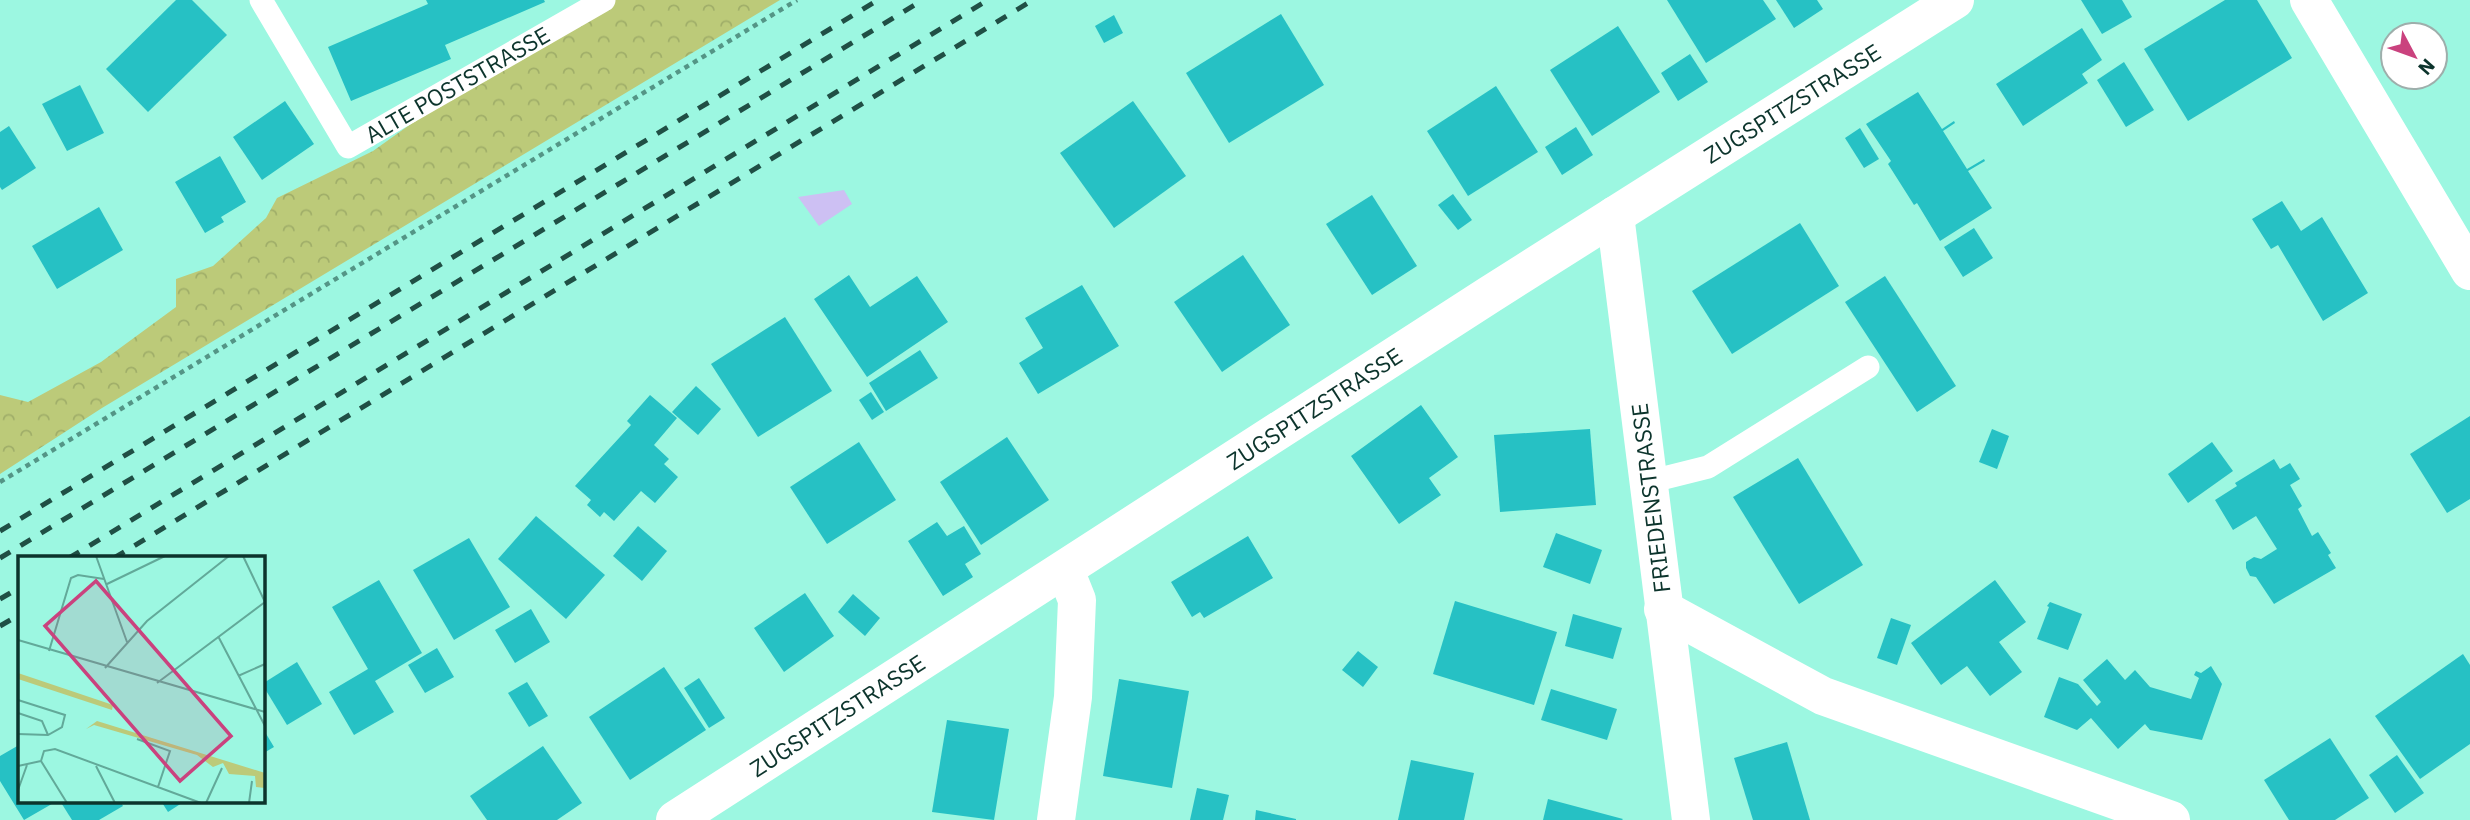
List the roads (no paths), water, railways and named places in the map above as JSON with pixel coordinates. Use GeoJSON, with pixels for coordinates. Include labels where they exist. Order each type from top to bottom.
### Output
{"type":"FeatureCollection","features":[{"type":"Feature","properties":{"kind":"street","name":"ZUGSPITZSTRASSE"},"geometry":{"type":"LineString","coordinates":[[675,820],[1615,215],[1955,0]]}},
{"type":"Feature","properties":{"kind":"street"},"geometry":{"type":"LineString","coordinates":[[2309,0],[2470,271]]}},
{"type":"Feature","properties":{"kind":"street","name":"FRIEDENSTRASSE"},"geometry":{"type":"LineString","coordinates":[[1615,215],[1663,609],[1824,696],[2171,820]]}},
{"type":"Feature","properties":{"kind":"street"},"geometry":{"type":"LineString","coordinates":[[1056,820],[1073,697],[1077,600],[1065,570]]}},
{"type":"Feature","properties":{"kind":"street"},"geometry":{"type":"LineString","coordinates":[[1663,609],[1691,820]]}},
{"type":"Feature","properties":{"kind":"lane","name":"ALTE POSTSTRASSE"},"geometry":{"type":"LineString","coordinates":[[261,0],[348,147],[604,0]]}},
{"type":"Feature","properties":{"kind":"lane"},"geometry":{"type":"LineString","coordinates":[[1648,482],[1708,467],[1868,367]]}},
{"type":"Feature","properties":{"kind":"railway"},"geometry":{"type":"LineString","coordinates":[[0,531],[878,0]]}},
{"type":"Feature","properties":{"kind":"railway"},"geometry":{"type":"LineString","coordinates":[[0,558],[923,0]]}},
{"type":"Feature","properties":{"kind":"railway"},"geometry":{"type":"LineString","coordinates":[[72,556],[988,0]]}},
{"type":"Feature","properties":{"kind":"railway"},"geometry":{"type":"LineString","coordinates":[[117,556],[1033,0]]}},
{"type":"Feature","properties":{"kind":"railway"},"geometry":{"type":"LineString","coordinates":[[0,599],[18,589]]}},
{"type":"Feature","properties":{"kind":"railway"},"geometry":{"type":"LineString","coordinates":[[0,626],[18,616]]}}]}
